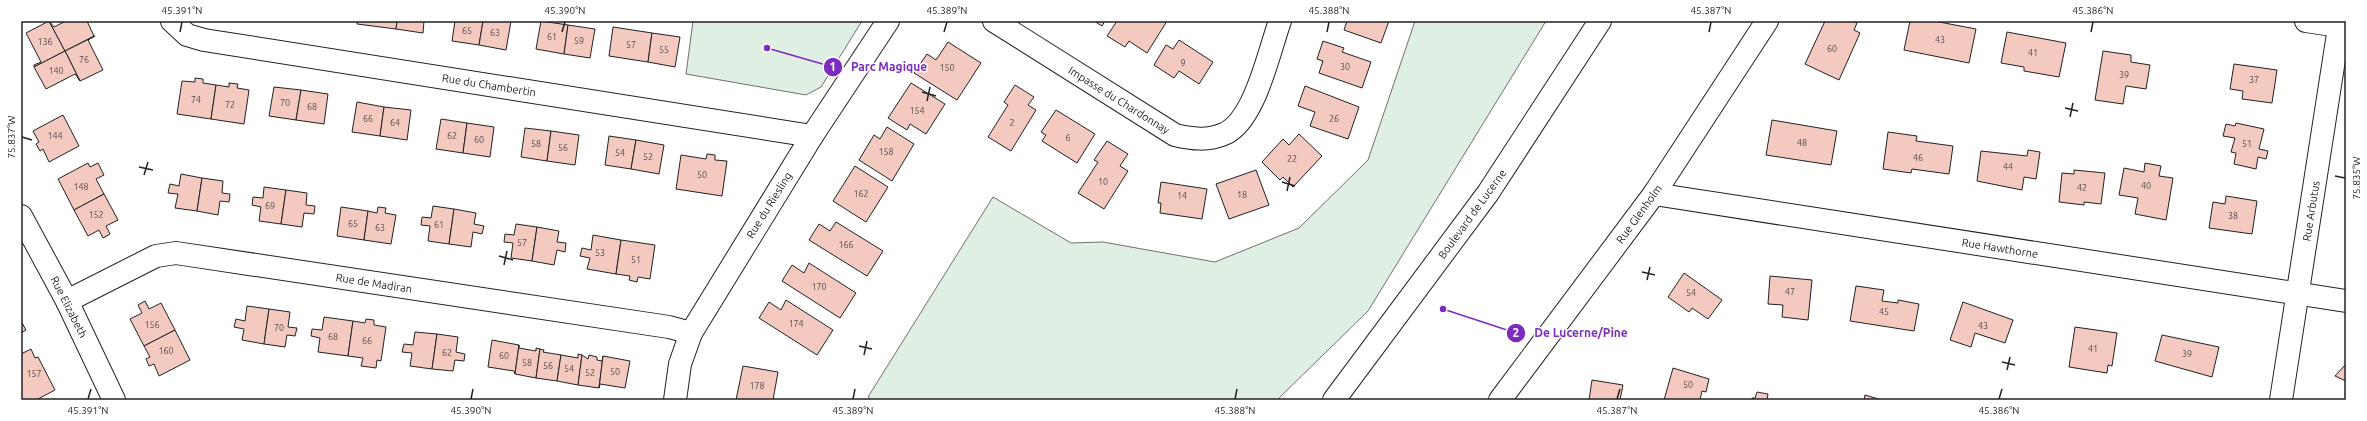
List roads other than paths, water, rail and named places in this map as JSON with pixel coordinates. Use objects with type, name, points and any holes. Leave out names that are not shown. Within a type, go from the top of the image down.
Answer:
[{"type":"street","name":"Rue du Chambertin","points":[[172,21],[187,34],[204,40],[812,136]]},
{"type":"street","name":"Rue du Riesling","points":[[675,400],[680,364],[691,334],[812,136],[888,21]]},
{"type":"street","name":"Impasse du Chardonnay","points":[[994,21],[1176,135],[1194,139],[1211,138],[1225,134],[1237,124],[1247,111],[1280,21]]},
{"type":"street","name":"Boulevard de Lucerne","points":[[1341,398],[1488,193],[1600,21]]},
{"type":"street","name":"Rue Glenholm","points":[[1500,400],[1654,194],[1767,21]]},
{"type":"street","points":[[2306,21],[2342,25]]},
{"type":"street","name":"Rue Arbutus","points":[[2281,400],[2342,25]]},
{"type":"street","name":"Rue Hawthorne","points":[[1654,194],[2346,301]]},
{"type":"street","name":"Rue Elizabeth","points":[[21,216],[67,301],[114,400]]},
{"type":"street","name":"Rue de Madiran","points":[[67,301],[156,256],[176,253],[669,327],[691,334]]},
{"type":"place","name":"Parc Magique","points":[[767,48]]},
{"type":"place","name":"De Lucerne/Pine","points":[[1443,309]]}]
